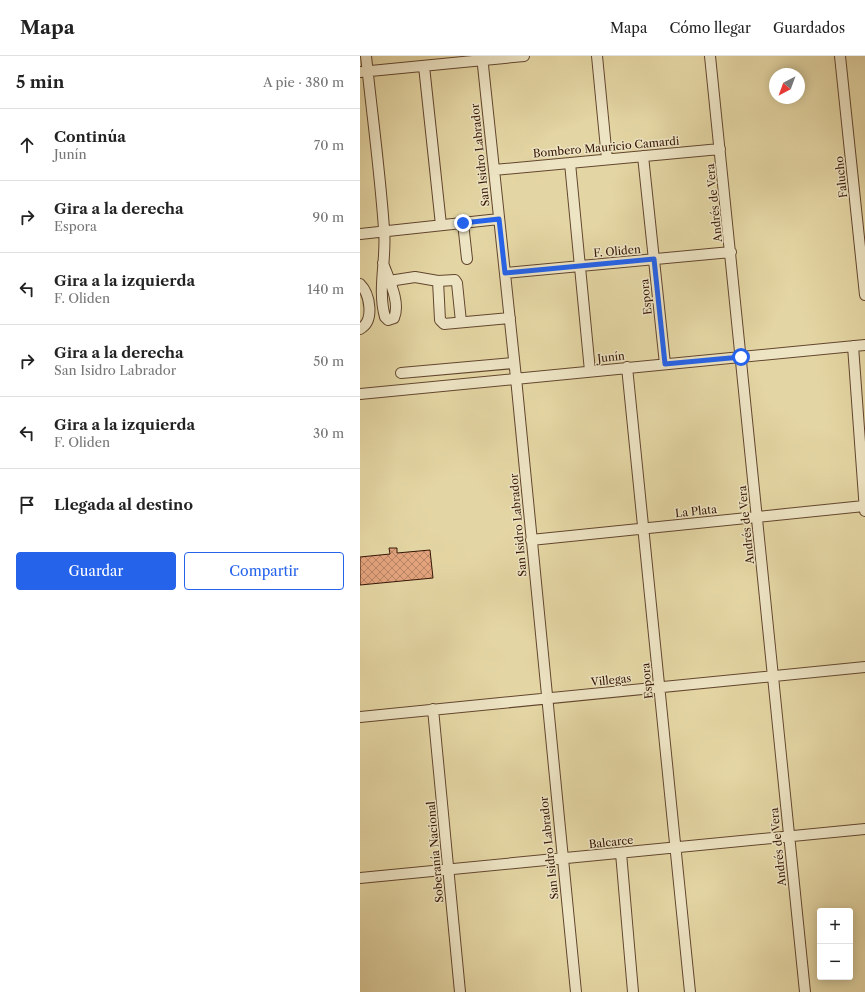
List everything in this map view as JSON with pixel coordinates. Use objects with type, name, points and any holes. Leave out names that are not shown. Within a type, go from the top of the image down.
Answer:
[{"type":"street","points":[[366,56],[364,72],[385,231],[383,262],[382,310],[388,320],[394,318],[396,312],[383,262]]},
{"type":"street","points":[[364,72],[482,58],[524,56]]},
{"type":"street","points":[[597,56],[607,159]]},
{"type":"street","name":"Andrés de Vera","points":[[710,56],[731,252],[804,992]]},
{"type":"street","name":"Falucho","points":[[840,56],[865,295]]},
{"type":"street","name":"San Isidro Labrador","points":[[482,58],[510,318],[576,992]]},
{"type":"street","points":[[424,66],[441,225]]},
{"type":"street","name":"Bombero Mauricio Camardi","points":[[494,170],[720,149]]},
{"type":"street","name":"Espora","points":[[643,156],[665,364]]},
{"type":"street","points":[[570,163],[590,371]]},
{"type":"street","points":[[360,234],[499,219]]},
{"type":"street","points":[[463,223],[467,259]]},
{"type":"street","name":"F. Oliden","points":[[505,273],[731,252]]},
{"type":"street","points":[[389,281],[415,277],[438,282],[451,279],[457,283],[462,322]]},
{"type":"street","points":[[438,282],[440,320],[444,324],[510,318]]},
{"type":"street","points":[[360,284],[368,296],[369,317],[367,323],[360,329]]},
{"type":"street","name":"Junín","points":[[360,394],[865,345]]},
{"type":"street","points":[[853,346],[865,509]]},
{"type":"street","points":[[401,373],[514,363]]},
{"type":"street","name":"Espora","points":[[627,367],[690,992]]},
{"type":"street","name":"La Plata","points":[[531,540],[757,517],[865,509]]},
{"type":"street","name":"Villegas","points":[[360,717],[865,667]]},
{"type":"street","name":"Soberanía Nacional","points":[[433,709],[460,992]]},
{"type":"street","name":"Balcarce","points":[[360,878],[865,828]]},
{"type":"street","points":[[621,853],[634,992]]},
{"type":"building","points":[[389,548],[397,548],[397,553],[430,550],[433,578],[360,585],[360,557],[390,554]]},
{"type":"route","points":[[463,223],[499,219],[505,273],[654,259],[665,364],[741,357]]}]
